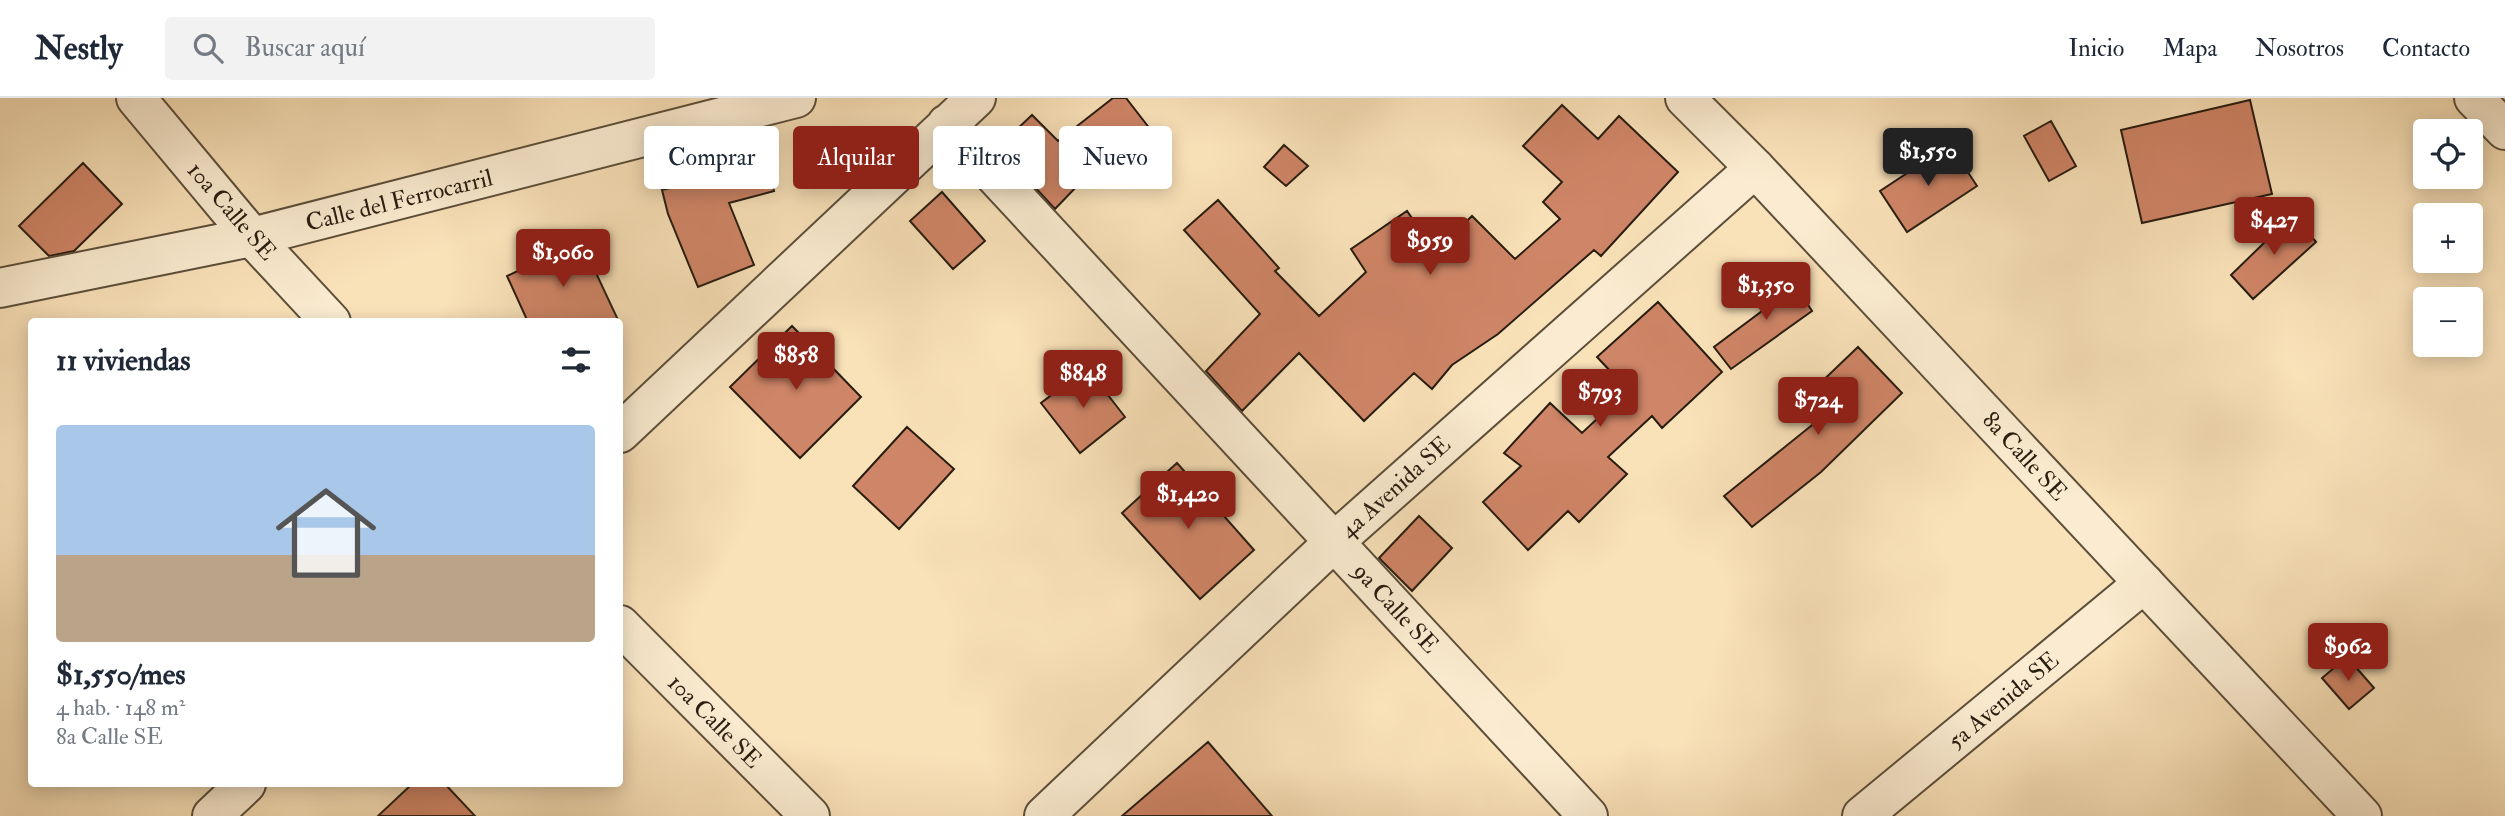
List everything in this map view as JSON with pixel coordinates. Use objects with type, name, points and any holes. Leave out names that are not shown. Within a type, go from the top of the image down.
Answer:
[{"type":"street","name":"10a Calle SE","points":[[136,98],[252,237],[327,318]]},
{"type":"street","name":"Calle del Ferrocarril","points":[[0,288],[252,237],[796,98]]},
{"type":"street","points":[[623,430],[976,98]]},
{"type":"street","name":"8a Calle SE","points":[[1685,98],[1755,168],[2362,816]]},
{"type":"street","points":[[2474,98],[2505,130]]},
{"type":"street","name":"9a Calle SE","points":[[947,124],[1588,816]]},
{"type":"street","name":"4a Avenida SE","points":[[1044,816],[1334,542],[1755,168]]},
{"type":"street","name":"5a Avenida SE","points":[[1862,816],[2144,583]]},
{"type":"street","name":"10a Calle SE","points":[[623,628],[810,816]]},
{"type":"street","points":[[212,816],[243,787]]},
{"type":"building","points":[[1113,98],[1126,98],[1148,126],[1077,126]]},
{"type":"building","points":[[2250,100],[2272,194],[2142,223],[2121,130]]},
{"type":"building","points":[[1562,105],[1598,139],[1619,116],[1678,172],[1601,256],[1594,250],[1498,334],[1452,365],[1432,389],[1414,373],[1364,421],[1299,353],[1242,411],[1206,371],[1260,314],[1184,230],[1218,200],[1279,268],[1275,271],[1319,316],[1366,272],[1351,249],[1407,211],[1435,252],[1472,216],[1515,259],[1560,219],[1543,202],[1562,182],[1523,146]]},
{"type":"building","points":[[1032,115],[1043,126],[1020,126]]},
{"type":"building","points":[[2051,121],[2076,166],[2049,181],[2024,136]]},
{"type":"building","points":[[1045,128],[1058,141],[1059,189],[1074,189],[1055,209],[1037,189],[1045,189]]},
{"type":"building","points":[[1284,145],[1308,166],[1286,186],[1264,167]]},
{"type":"building","points":[[1950,145],[1977,186],[1907,232],[1880,191]]},
{"type":"building","points":[[83,163],[122,204],[74,251],[49,256],[19,226]]},
{"type":"building","points":[[774,189],[729,203],[754,265],[698,287],[668,214],[662,190]]},
{"type":"building","points":[[942,192],[985,241],[953,269],[910,221]]},
{"type":"building","points":[[2293,214],[2316,242],[2253,299],[2231,275],[2266,241],[2264,239]]},
{"type":"building","points":[[581,241],[617,318],[526,318],[507,276]]},
{"type":"building","points":[[1789,275],[1812,311],[1731,369],[1714,347],[1766,308],[1757,296]]},
{"type":"building","points":[[1658,302],[1722,372],[1662,428],[1652,416],[1608,457],[1627,474],[1579,522],[1568,511],[1528,550],[1483,502],[1521,466],[1504,453],[1550,403],[1582,433],[1628,390],[1597,357]]},
{"type":"building","points":[[792,326],[861,397],[800,458],[730,387]]},
{"type":"building","points":[[1858,347],[1902,393],[1821,472],[1752,527],[1724,496],[1832,409],[1813,390]]},
{"type":"building","points":[[1087,368],[1125,417],[1080,453],[1041,403]]},
{"type":"building","points":[[907,427],[954,469],[899,529],[853,486]]},
{"type":"building","points":[[1177,463],[1254,550],[1200,599],[1122,513]]},
{"type":"building","points":[[1419,516],[1452,548],[1412,591],[1379,558]]},
{"type":"building","points":[[2347,657],[2374,688],[2349,709],[2322,678]]},
{"type":"building","points":[[1208,742],[1272,816],[1122,816]]},
{"type":"building","points":[[409,787],[448,787],[475,816],[378,816]]}]
